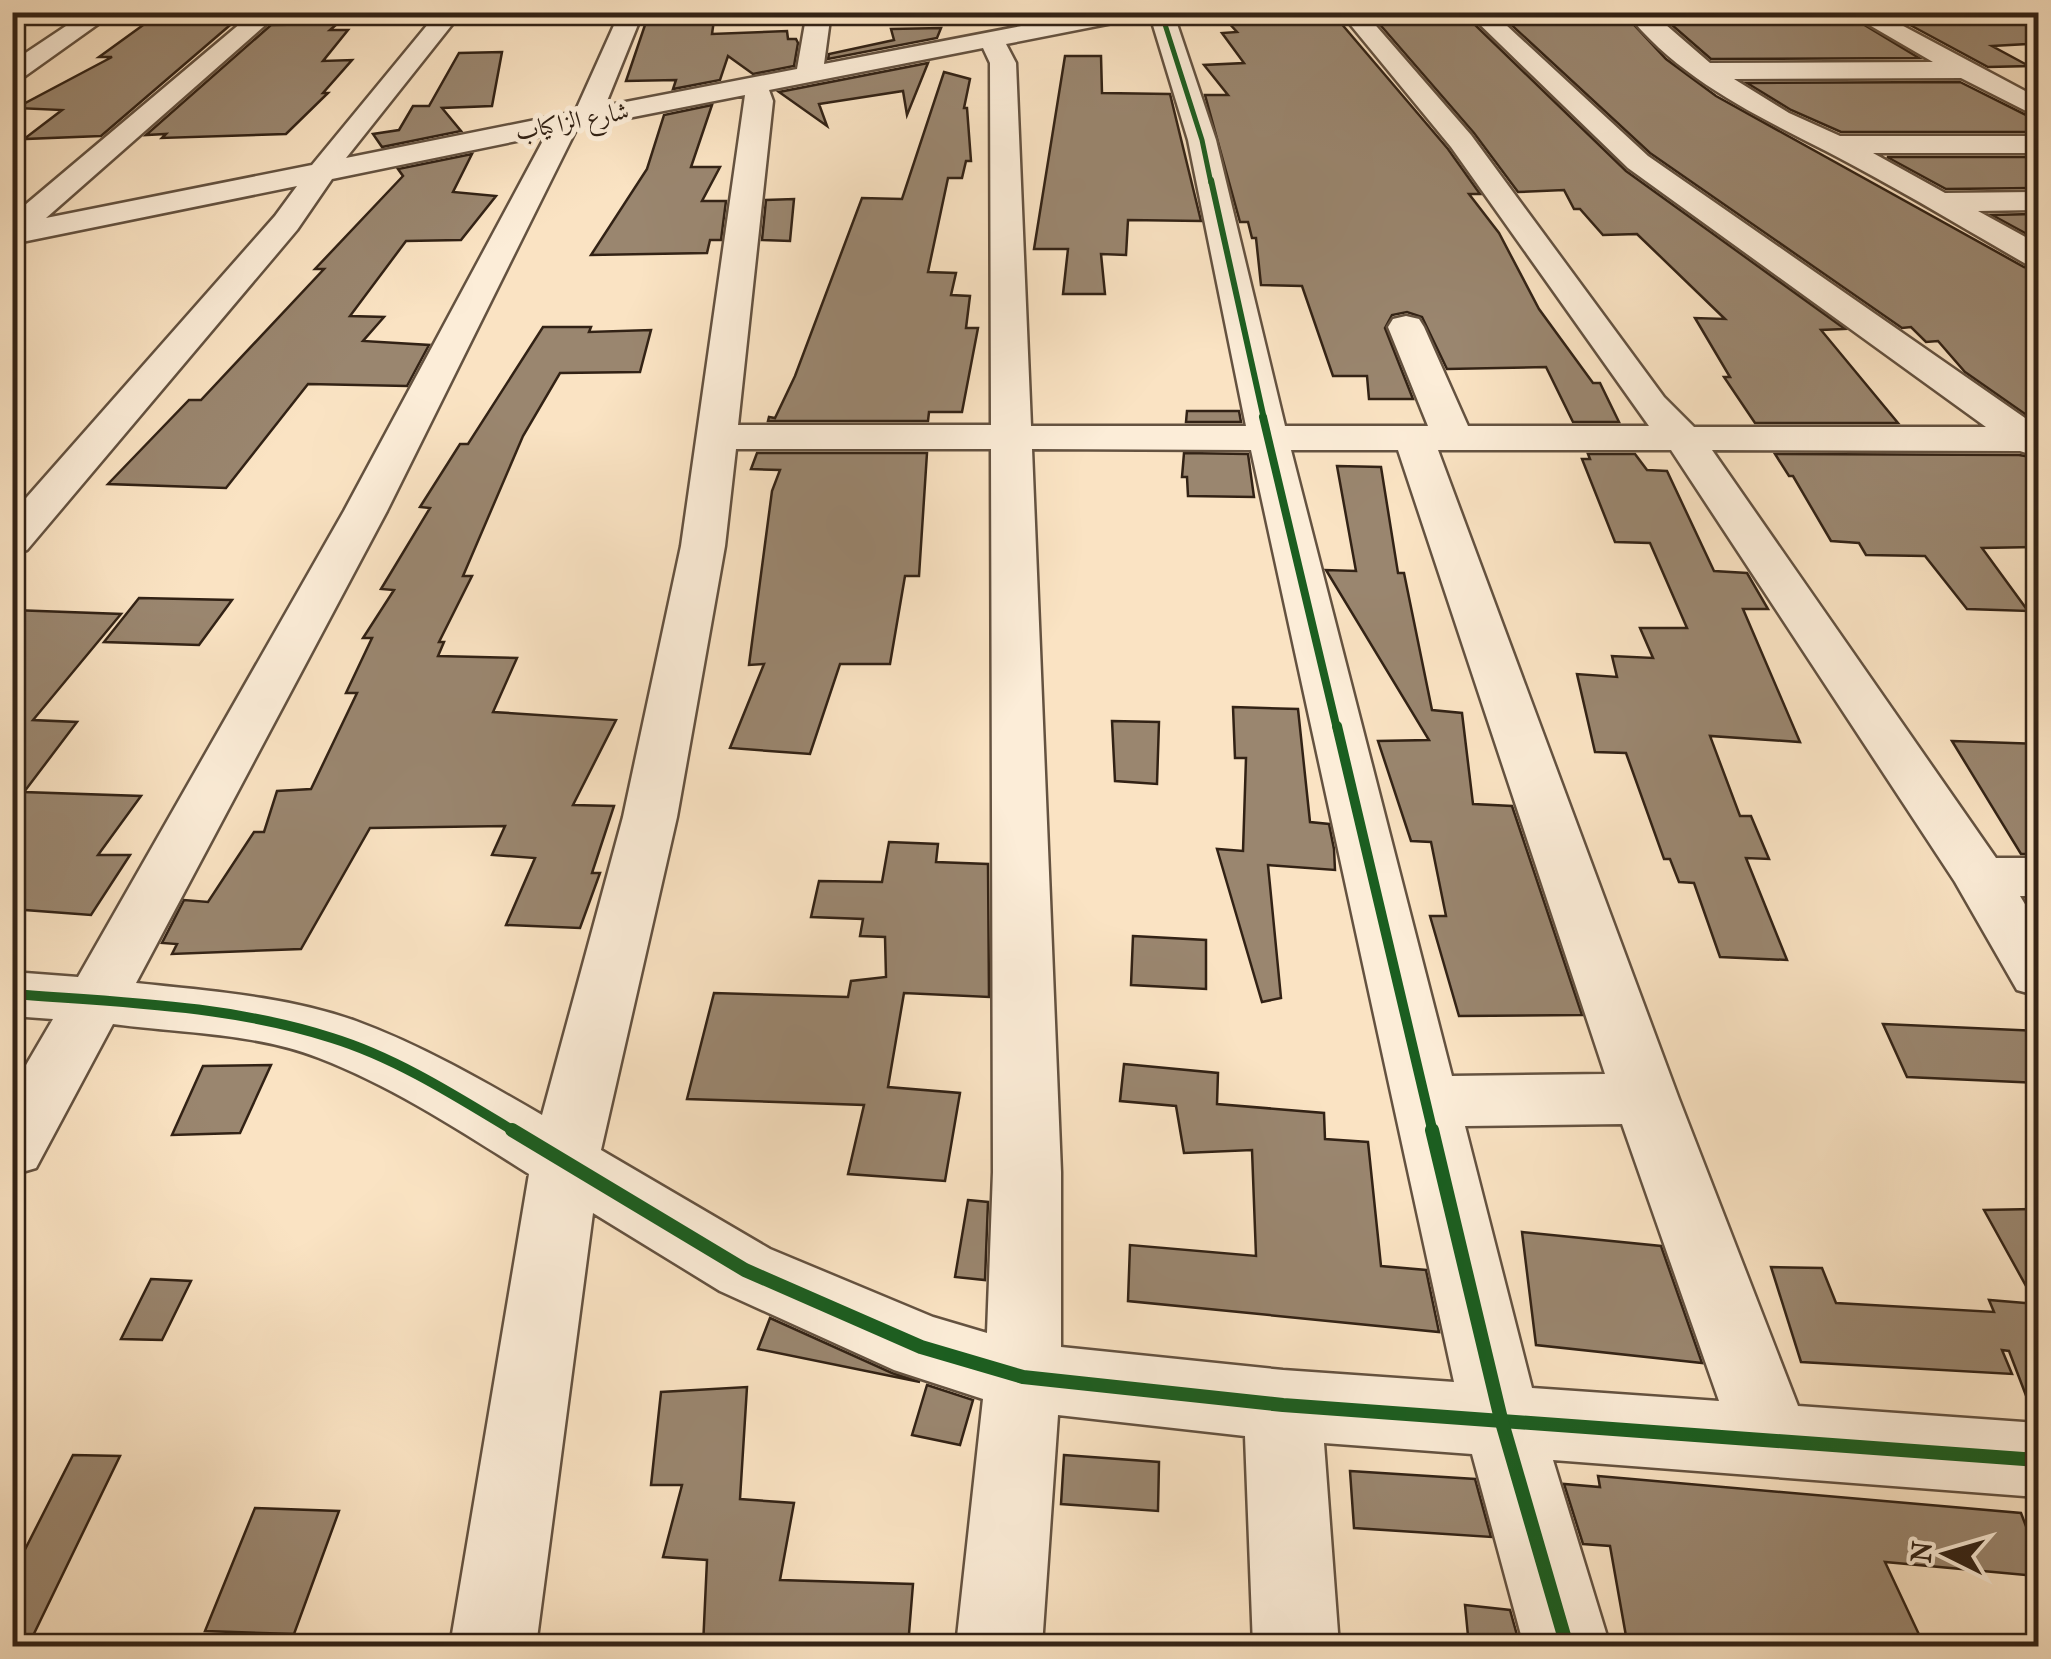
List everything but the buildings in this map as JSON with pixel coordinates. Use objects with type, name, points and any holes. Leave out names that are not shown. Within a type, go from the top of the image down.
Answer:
[{"type":"street","points":[[12,74],[104,12]]},
{"type":"street","points":[[12,234],[270,12]]},
{"type":"street","points":[[12,541],[286,223],[322,172],[451,12]]},
{"type":"street","points":[[12,1149],[302,634],[632,12]]},
{"type":"street","points":[[809,77],[819,12]]},
{"type":"street","name":"شارع الزاكياب","points":[[12,234],[809,77],[999,31],[1133,12]]},
{"type":"street","points":[[1160,12],[1202,140],[1268,438],[1501,1419],[1567,1646]]},
{"type":"street","points":[[1351,12],[1461,141],[1650,405],[1683,438],[1980,877],[2038,975]]},
{"type":"street","points":[[1478,12],[1638,162],[2036,441]]},
{"type":"street","points":[[1638,12],[1673,49],[1778,119],[1836,145],[2038,258]]},
{"type":"street","points":[[1858,12],[2038,109]]},
{"type":"street","points":[[999,31],[1003,62],[1024,972],[1023,1377],[999,1646]]},
{"type":"street","points":[[1706,71],[1966,70]]},
{"type":"street","points":[[493,1646],[565,1163],[662,759],[702,546],[760,101],[755,87]]},
{"type":"street","points":[[1836,145],[2038,144]]},
{"type":"street","points":[[1939,202],[2038,201]]},
{"type":"street","points":[[1406,327],[1433,438],[1646,1099],[1772,1441]]},
{"type":"street","points":[[715,438],[2036,441]]},
{"type":"street","points":[[1980,877],[2038,877]]},
{"type":"street","points":[[12,994],[261,1020],[334,1038],[416,1075],[745,1270],[841,1316],[921,1347],[1023,1377],[1283,1405],[1772,1441],[2032,1470]]},
{"type":"street","points":[[1425,1101],[1646,1099]]},
{"type":"street","points":[[1283,1405],[1296,1646]]},
{"type":"cycle path","points":[[1161,12],[1202,140],[1242,328],[1501,1419],[1567,1646]]},
{"type":"cycle path","points":[[12,994],[261,1020],[334,1038],[416,1075],[489,1116],[745,1270],[921,1347],[1023,1377],[1283,1405],[2038,1460]]}]
